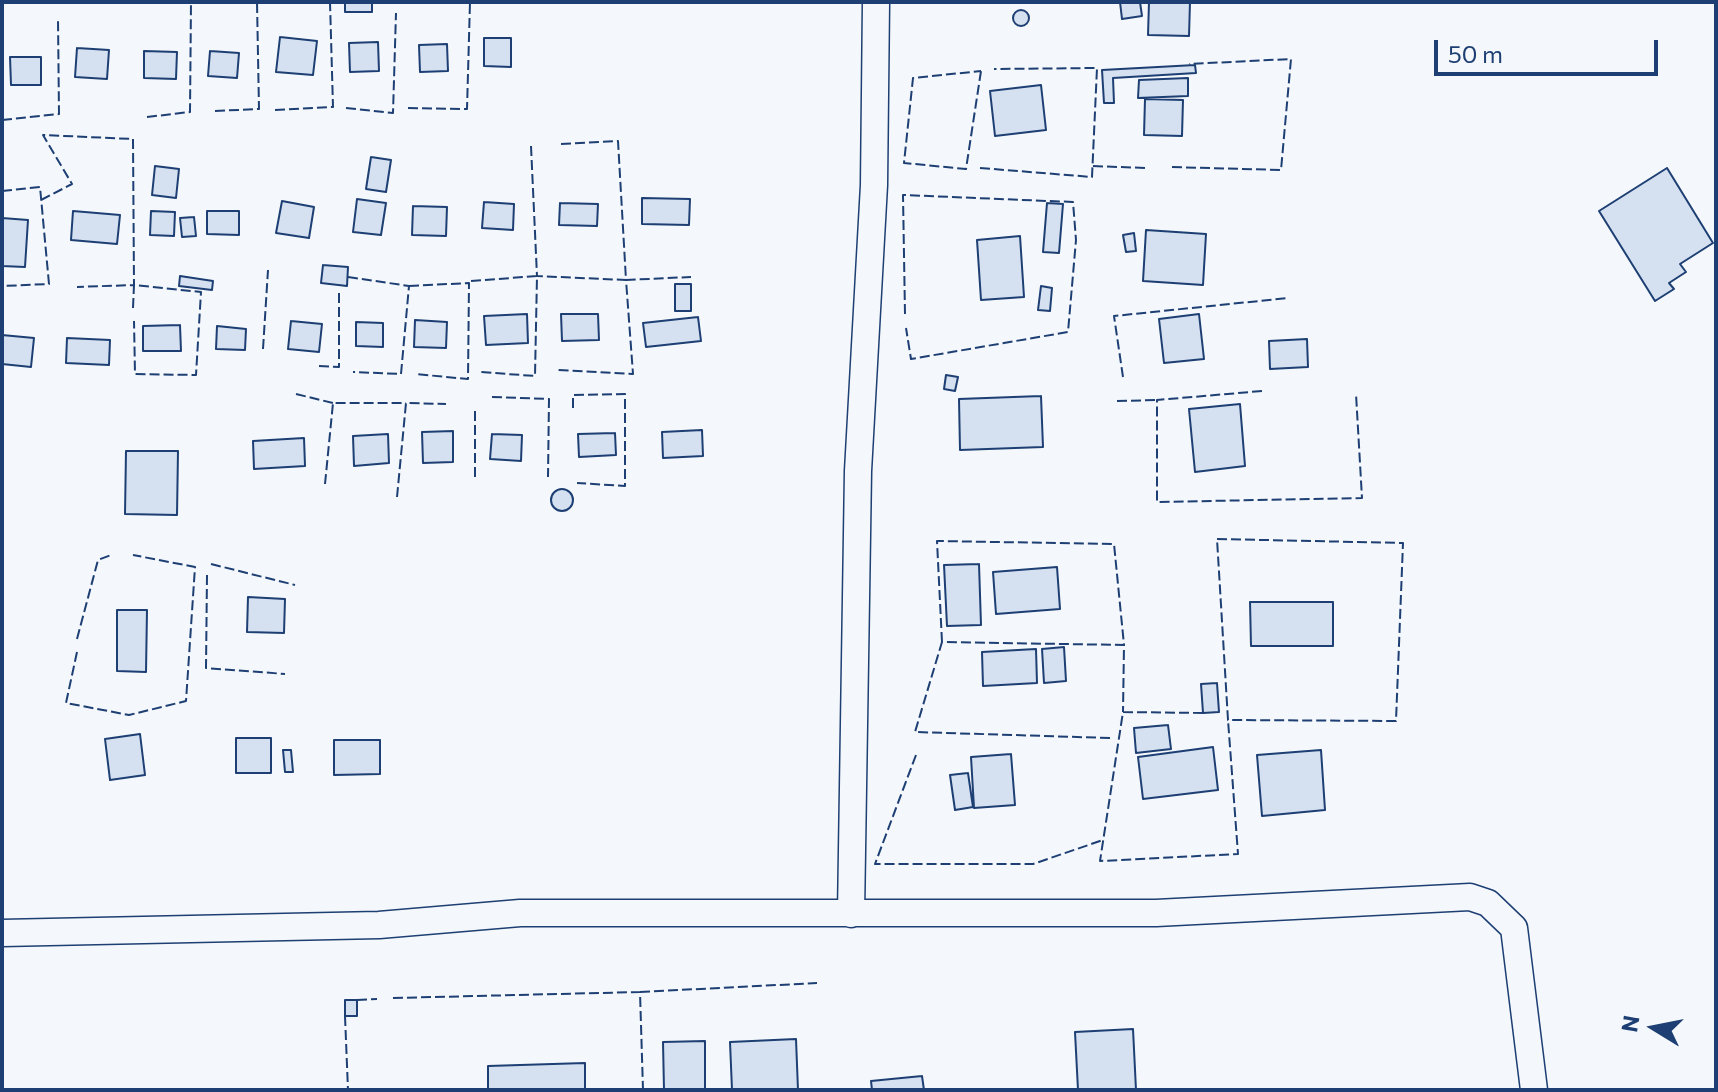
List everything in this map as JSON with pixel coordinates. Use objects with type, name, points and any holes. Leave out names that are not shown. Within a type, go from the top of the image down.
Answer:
[{"type":"street","points":[[851,914],[858,471],[874,185],[876,2]]},
{"type":"street","points":[[2,933],[379,925],[520,913],[1156,913],[1470,897],[1488,903],[1514,928],[1534,1090]]},
{"type":"building","points":[[345,2],[372,2],[372,12],[345,12]]},
{"type":"building","points":[[1120,2],[1140,2],[1142,16],[1122,19]]},
{"type":"building","points":[[1149,2],[1190,2],[1189,36],[1148,35]]},
{"type":"building","points":[[1021,10],[1027,12],[1027,24],[1021,26],[1015,24],[1013,18],[1015,12]]},
{"type":"building","points":[[280,37],[317,41],[313,75],[276,72]]},
{"type":"building","points":[[484,38],[511,38],[511,67],[484,66]]},
{"type":"building","points":[[378,42],[379,71],[350,72],[349,43]]},
{"type":"building","points":[[447,44],[448,71],[420,72],[419,45]]},
{"type":"building","points":[[77,48],[109,50],[107,79],[75,77]]},
{"type":"building","points":[[144,51],[177,52],[176,79],[144,78]]},
{"type":"building","points":[[210,51],[239,53],[237,78],[208,76]]},
{"type":"building","points":[[10,57],[41,57],[41,85],[11,85]]},
{"type":"building","points":[[1195,65],[1196,73],[1113,78],[1114,103],[1104,103],[1102,70]]},
{"type":"building","points":[[1188,78],[1188,96],[1138,98],[1139,80]]},
{"type":"building","points":[[1041,85],[1046,130],[995,136],[990,91]]},
{"type":"building","points":[[1145,99],[1183,100],[1182,136],[1144,135]]},
{"type":"building","points":[[371,157],[391,160],[386,192],[366,189]]},
{"type":"building","points":[[155,166],[179,169],[176,198],[152,195]]},
{"type":"building","points":[[1667,168],[1713,243],[1680,264],[1686,272],[1669,283],[1674,289],[1655,301],[1599,211]]},
{"type":"building","points":[[642,198],[690,199],[689,225],[642,224]]},
{"type":"building","points":[[357,199],[386,203],[381,235],[353,232]]},
{"type":"building","points":[[282,201],[314,207],[309,238],[276,233]]},
{"type":"building","points":[[484,202],[514,204],[513,230],[482,228]]},
{"type":"building","points":[[560,203],[598,204],[597,226],[559,225]]},
{"type":"building","points":[[1047,203],[1063,204],[1059,253],[1043,252]]},
{"type":"building","points":[[413,206],[447,207],[446,236],[412,235]]},
{"type":"building","points":[[73,211],[120,215],[117,244],[71,240]]},
{"type":"building","points":[[151,211],[175,212],[174,236],[150,235]]},
{"type":"building","points":[[207,211],[239,211],[239,235],[207,234]]},
{"type":"building","points":[[194,217],[196,236],[182,237],[180,218]]},
{"type":"building","points":[[2,218],[28,220],[25,267],[2,266]]},
{"type":"building","points":[[1146,230],[1206,234],[1203,285],[1143,281]]},
{"type":"building","points":[[1134,233],[1136,251],[1126,252],[1123,235]]},
{"type":"building","points":[[1020,236],[1024,297],[981,300],[977,240]]},
{"type":"building","points":[[323,265],[348,267],[347,286],[321,283]]},
{"type":"building","points":[[180,276],[213,281],[212,290],[179,286]]},
{"type":"building","points":[[675,284],[691,284],[691,311],[675,311]]},
{"type":"building","points":[[1041,286],[1052,288],[1050,311],[1038,310]]},
{"type":"building","points":[[527,314],[528,343],[486,345],[484,316]]},
{"type":"building","points":[[561,314],[598,314],[599,340],[562,341]]},
{"type":"building","points":[[1199,314],[1204,359],[1164,363],[1159,319]]},
{"type":"building","points":[[698,317],[701,341],[646,347],[643,323]]},
{"type":"building","points":[[415,320],[447,322],[446,348],[414,347]]},
{"type":"building","points":[[291,321],[322,324],[319,352],[288,349]]},
{"type":"building","points":[[356,322],[383,323],[383,347],[356,346]]},
{"type":"building","points":[[180,325],[181,351],[143,351],[143,326]]},
{"type":"building","points":[[217,326],[246,329],[245,350],[216,349]]},
{"type":"building","points":[[2,335],[34,338],[31,367],[2,364]]},
{"type":"building","points":[[67,338],[110,340],[109,365],[66,363]]},
{"type":"building","points":[[1307,339],[1308,367],[1270,369],[1269,341]]},
{"type":"building","points":[[946,375],[958,377],[955,391],[944,389]]},
{"type":"building","points":[[1041,396],[1043,447],[960,450],[959,399]]},
{"type":"building","points":[[1240,404],[1245,466],[1195,472],[1189,409]]},
{"type":"building","points":[[702,430],[703,456],[663,458],[662,432]]},
{"type":"building","points":[[453,431],[453,462],[423,463],[422,432]]},
{"type":"building","points":[[615,433],[616,455],[579,457],[578,434]]},
{"type":"building","points":[[388,434],[389,463],[354,466],[353,436]]},
{"type":"building","points":[[492,434],[522,435],[521,461],[490,459]]},
{"type":"building","points":[[304,438],[305,466],[254,469],[253,441]]},
{"type":"building","points":[[126,451],[178,451],[177,515],[125,514]]},
{"type":"building","points":[[562,489],[570,492],[573,500],[570,508],[562,511],[554,508],[551,500],[554,492]]},
{"type":"building","points":[[979,564],[981,625],[947,626],[944,565]]},
{"type":"building","points":[[1057,567],[1060,609],[996,614],[993,572]]},
{"type":"building","points":[[248,597],[285,599],[284,633],[247,632]]},
{"type":"building","points":[[1250,602],[1333,602],[1333,646],[1251,646]]},
{"type":"building","points":[[117,610],[147,610],[146,672],[117,671]]},
{"type":"building","points":[[1064,647],[1066,681],[1044,683],[1042,649]]},
{"type":"building","points":[[1036,649],[1037,683],[983,686],[982,652]]},
{"type":"building","points":[[1217,683],[1219,712],[1203,713],[1201,684]]},
{"type":"building","points":[[1168,725],[1171,749],[1136,753],[1134,728]]},
{"type":"building","points":[[140,734],[145,775],[110,780],[105,739]]},
{"type":"building","points":[[236,738],[271,738],[271,773],[236,773]]},
{"type":"building","points":[[334,740],[380,740],[380,774],[334,775]]},
{"type":"building","points":[[1213,747],[1218,790],[1143,799],[1138,757]]},
{"type":"building","points":[[283,750],[291,750],[293,772],[285,772]]},
{"type":"building","points":[[1321,750],[1325,810],[1262,816],[1257,755]]},
{"type":"building","points":[[1011,754],[1015,805],[974,808],[971,757]]},
{"type":"building","points":[[968,773],[973,807],[955,810],[950,775]]},
{"type":"building","points":[[345,1000],[357,1000],[357,1016],[345,1016]]},
{"type":"building","points":[[1133,1029],[1136,1090],[1078,1090],[1075,1032]]},
{"type":"building","points":[[796,1039],[798,1090],[732,1090],[730,1042]]},
{"type":"building","points":[[705,1041],[705,1090],[664,1090],[663,1042]]},
{"type":"building","points":[[585,1063],[585,1090],[488,1090],[488,1066]]},
{"type":"building","points":[[922,1076],[924,1090],[872,1090],[871,1081]]},
{"type":"fence","points":[[147,117],[190,112],[191,2]]},
{"type":"fence","points":[[215,111],[259,109],[257,2]]},
{"type":"fence","points":[[275,110],[333,107],[330,2]]},
{"type":"fence","points":[[408,108],[467,109],[470,2]]},
{"type":"fence","points":[[346,108],[393,113],[396,13]]},
{"type":"fence","points":[[2,120],[59,114],[58,20]]},
{"type":"fence","points":[[1172,167],[1281,170],[1291,59],[1189,64]]},
{"type":"fence","points":[[980,168],[1092,177],[1097,68],[994,69]]},
{"type":"fence","points":[[981,71],[966,169],[904,163],[913,78],[981,71]]},
{"type":"fence","points":[[41,200],[72,184],[43,135],[133,139],[134,285],[77,287]]},
{"type":"fence","points":[[561,144],[618,141],[626,280],[691,277]]},
{"type":"fence","points":[[531,146],[537,276],[626,280],[633,374],[557,370]]},
{"type":"fence","points":[[1093,166],[1145,168]]},
{"type":"fence","points":[[2,191],[40,187],[49,284],[2,286]]},
{"type":"fence","points":[[905,314],[903,195],[1073,202],[1076,240],[1068,332],[911,359],[906,328]]},
{"type":"fence","points":[[263,349],[268,270]]},
{"type":"fence","points":[[471,281],[537,276],[535,376],[480,372]]},
{"type":"fence","points":[[348,277],[409,286],[401,374],[353,372]]},
{"type":"fence","points":[[409,286],[469,283],[468,379],[415,374]]},
{"type":"fence","points":[[133,308],[134,285],[201,292],[196,375],[135,374],[134,321]]},
{"type":"fence","points":[[319,366],[339,367],[339,290]]},
{"type":"fence","points":[[1123,377],[1114,316],[1288,298]]},
{"type":"fence","points":[[1262,391],[1157,400],[1157,502],[1362,498],[1356,394]]},
{"type":"fence","points":[[296,394],[333,403]]},
{"type":"fence","points":[[573,408],[573,395],[625,394],[625,486],[577,483]]},
{"type":"fence","points":[[492,397],[549,399],[548,477]]},
{"type":"fence","points":[[1117,401],[1157,400]]},
{"type":"fence","points":[[325,484],[333,403],[406,403]]},
{"type":"fence","points":[[397,497],[406,403],[446,404]]},
{"type":"fence","points":[[475,407],[475,477]]},
{"type":"fence","points":[[1217,539],[1403,543],[1396,721],[1228,720],[1217,539]]},
{"type":"fence","points":[[942,642],[937,541],[1114,544],[1124,645]]},
{"type":"fence","points":[[77,639],[98,560],[111,555]]},
{"type":"fence","points":[[77,652],[66,703],[129,715],[186,701],[195,567],[133,555]]},
{"type":"fence","points":[[211,564],[295,585]]},
{"type":"fence","points":[[207,575],[206,668],[285,674]]},
{"type":"fence","points":[[1110,738],[915,732],[942,642],[1124,645],[1123,712]]},
{"type":"fence","points":[[1203,713],[1123,712],[1100,861],[1238,854],[1228,720]]},
{"type":"fence","points":[[916,755],[875,864],[1033,864],[1103,840]]},
{"type":"fence","points":[[640,992],[817,983]]},
{"type":"fence","points":[[393,998],[640,992],[643,1090]]},
{"type":"fence","points":[[357,1000],[377,999]]},
{"type":"fence","points":[[345,1016],[348,1090]]}]
